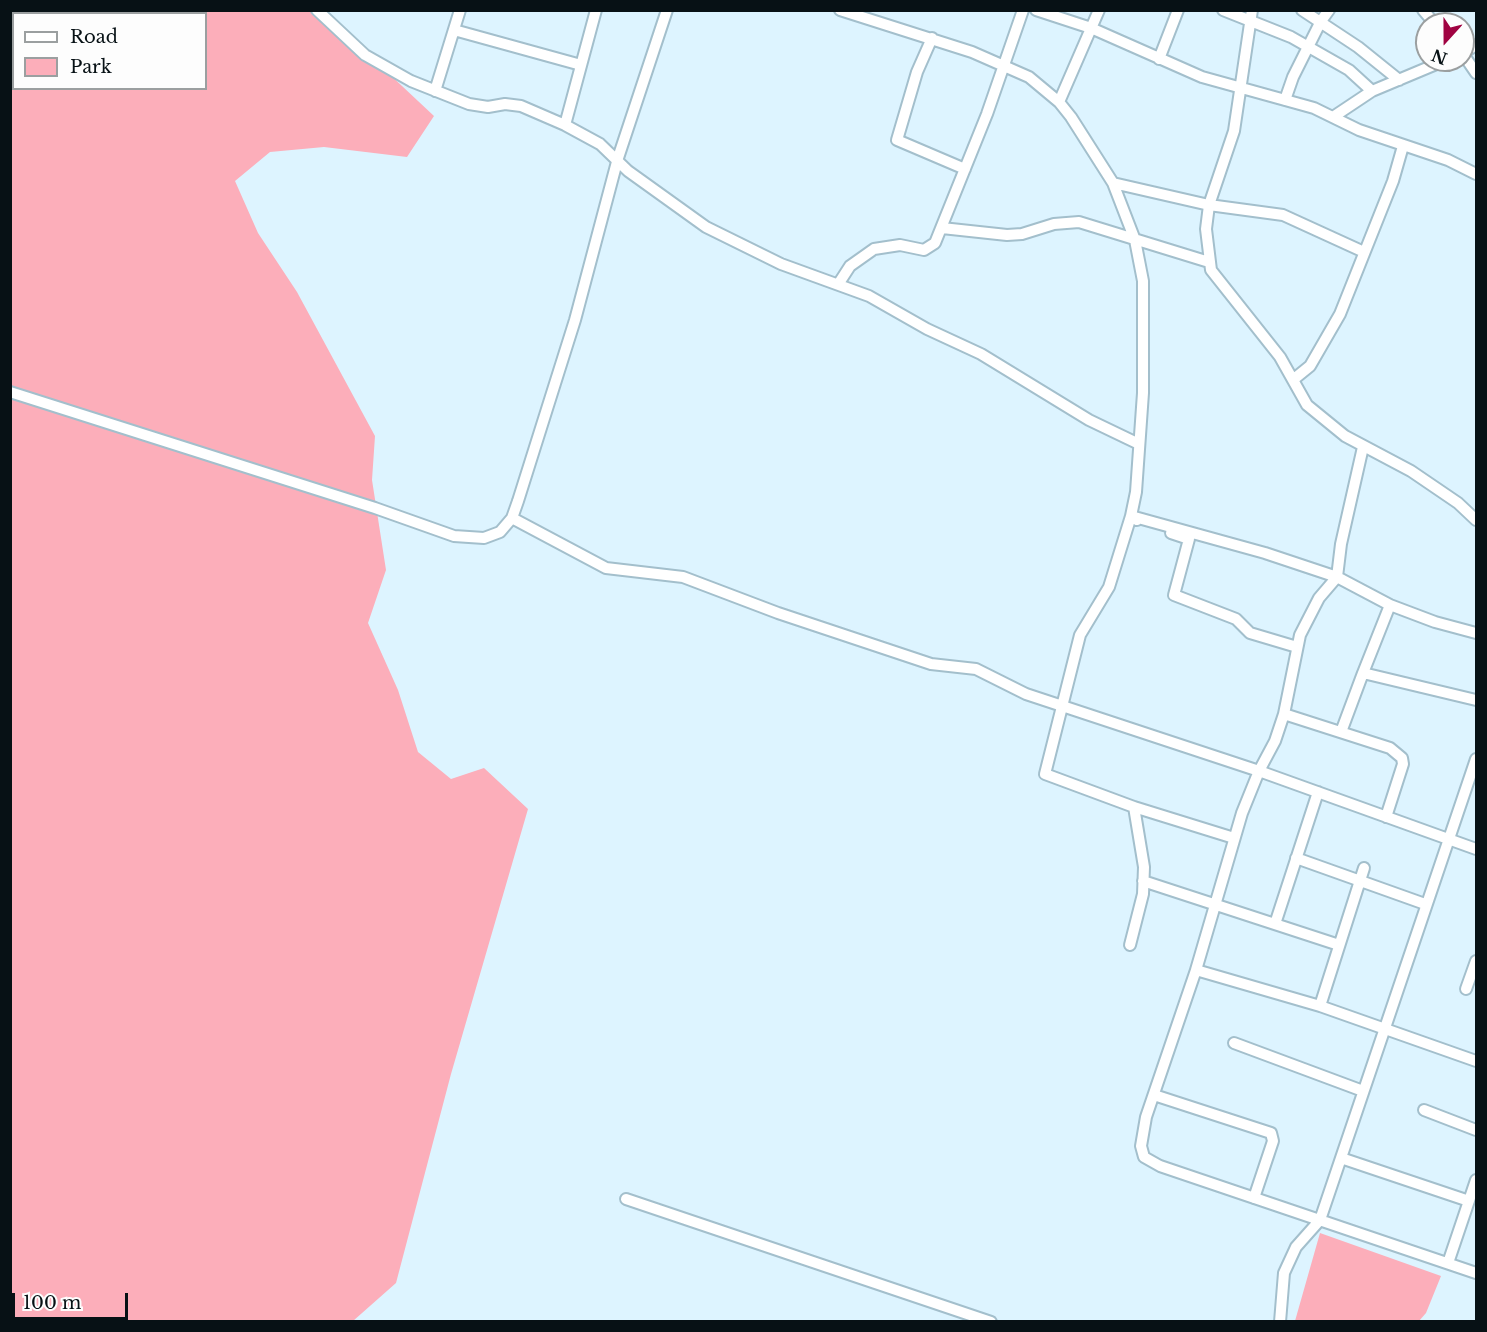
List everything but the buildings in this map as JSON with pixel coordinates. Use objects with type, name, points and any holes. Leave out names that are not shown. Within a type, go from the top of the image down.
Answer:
[{"type":"street","points":[[317,10],[365,55],[411,81],[479,105],[521,106],[565,124],[600,144],[618,158],[628,171],[706,227],[781,264],[839,283],[981,354],[1089,420],[1139,444]]},
{"type":"street","points":[[435,91],[460,10]]},
{"type":"street","points":[[565,124],[596,10]]},
{"type":"street","points":[[840,10],[932,38],[1004,64],[1029,77],[1059,102],[1113,183],[1135,240],[1143,281],[1143,393],[1131,516],[1109,587],[1080,635],[1045,774],[1134,807],[1234,838]]},
{"type":"street","points":[[839,283],[850,266],[873,249],[886,245],[930,249],[942,228],[965,169],[1023,10]]},
{"type":"street","points":[[1036,10],[1091,28],[1202,77],[1285,100],[1403,146],[1448,160],[1476,174]]},
{"type":"street","points":[[1059,102],[1099,10]]},
{"type":"street","points":[[1159,58],[1178,10]]},
{"type":"street","points":[[1223,10],[1251,15],[1349,70],[1372,91]]},
{"type":"street","points":[[1302,10],[1321,21],[1399,80]]},
{"type":"street","points":[[1285,100],[1293,77],[1321,21],[1329,10]]},
{"type":"street","points":[[10,392],[375,508],[454,536],[484,538],[500,532],[512,518],[575,320],[618,158],[663,11]]},
{"type":"street","points":[[1251,15],[1234,131],[1209,206],[1206,229],[1211,270],[1280,357],[1307,405],[1345,436],[1411,471],[1458,503],[1476,520]]},
{"type":"street","points":[[454,30],[581,65]]},
{"type":"street","points":[[932,38],[917,72],[897,140],[965,169]]},
{"type":"street","points":[[1333,117],[1372,91],[1418,72]]},
{"type":"street","points":[[1294,379],[1310,366],[1340,314],[1393,181],[1403,146]]},
{"type":"street","points":[[1113,183],[1209,206],[1283,215],[1364,252]]},
{"type":"street","points":[[942,228],[1007,235],[1022,234],[1054,224],[1079,222],[1209,262]]},
{"type":"street","points":[[1363,447],[1341,544],[1337,577],[1309,615],[1297,647],[1284,714],[1275,741],[1259,771],[1234,838],[1196,970],[1142,1134],[1144,1157],[1160,1166],[1476,1273]]},
{"type":"street","points":[[1131,516],[1265,553],[1337,577],[1390,605],[1435,622],[1476,633]]},
{"type":"street","points":[[1131,516],[1144,524],[1189,539],[1174,595],[1236,619],[1250,633],[1297,647]]},
{"type":"street","points":[[512,518],[606,568],[683,578],[778,613],[932,664],[976,669],[1026,694],[1259,771],[1476,849]]},
{"type":"street","points":[[1341,732],[1390,605]]},
{"type":"street","points":[[1363,673],[1476,700]]},
{"type":"street","points":[[1284,714],[1390,748],[1402,758],[1403,764],[1386,817]]},
{"type":"street","points":[[1280,1322],[1284,1273],[1296,1247],[1320,1220],[1425,904],[1473,783],[1476,759]]},
{"type":"street","points":[[1275,924],[1318,792]]},
{"type":"street","points":[[1130,945],[1143,881],[1143,857],[1134,807]]},
{"type":"street","points":[[1296,858],[1425,904]]},
{"type":"street","points":[[1320,1006],[1364,868]]},
{"type":"street","points":[[1143,881],[1339,945]]},
{"type":"street","points":[[1467,989],[1476,961]]},
{"type":"street","points":[[1196,970],[1320,1006],[1476,1061]]},
{"type":"street","points":[[1234,1043],[1363,1091]]},
{"type":"street","points":[[1154,1095],[1271,1133],[1273,1141],[1254,1198]]},
{"type":"street","points":[[1424,1110],[1476,1130]]},
{"type":"street","points":[[1341,1158],[1469,1201]]},
{"type":"street","points":[[1448,1263],[1476,1180]]},
{"type":"street","points":[[626,1198],[991,1322]]},
{"type":"green space","points":[[10,11],[322,11],[434,116],[407,157],[324,147],[270,152],[235,181],[258,233],[297,292],[375,436],[372,480],[386,570],[368,623],[398,690],[418,752],[451,779],[484,768],[528,809],[451,1074],[396,1283],[353,1321],[11,1321]]},
{"type":"green space","points":[[1320,1233],[1441,1276],[1426,1313],[1419,1321],[1295,1321]]}]
